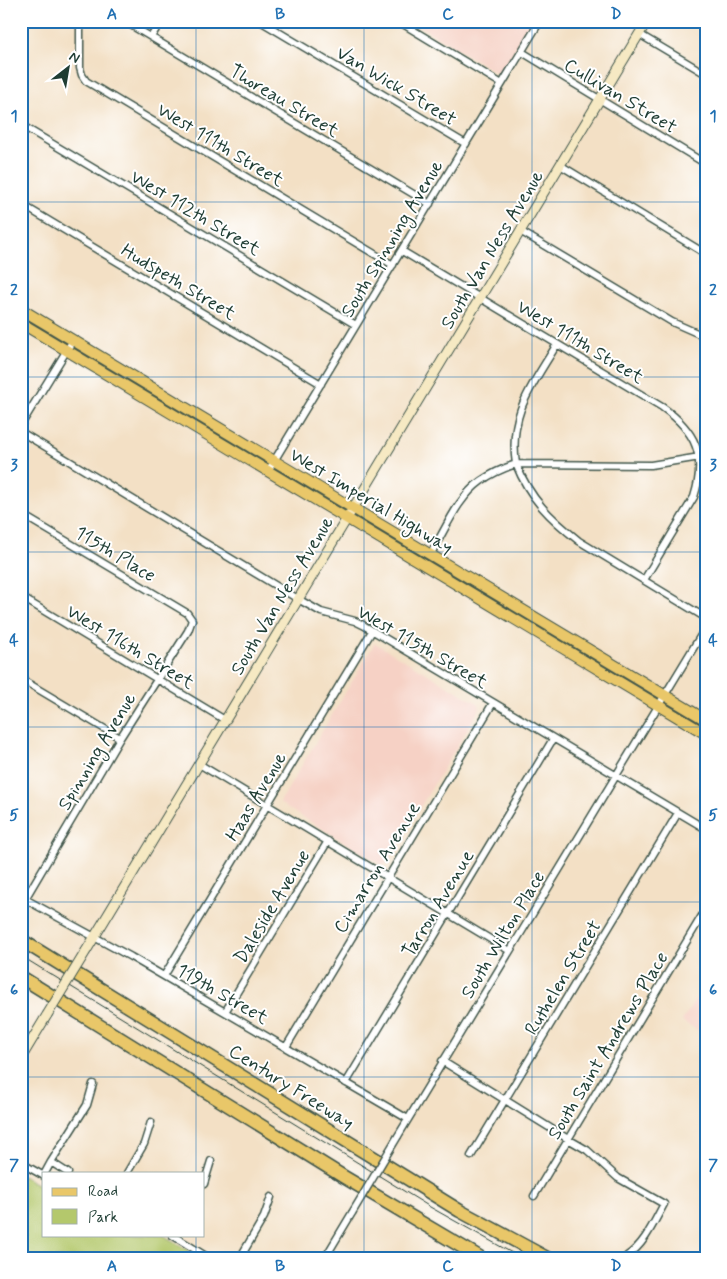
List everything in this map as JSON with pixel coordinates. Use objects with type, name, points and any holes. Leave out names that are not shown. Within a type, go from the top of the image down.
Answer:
[{"type":"highway","name":"Century Freeway","points":[[21,940],[460,1211],[547,1258]]},
{"type":"highway","points":[[21,977],[344,1177],[481,1258]]},
{"type":"main road","name":"South Van Ness Avenue","points":[[21,1058],[647,21]]},
{"type":"main road","name":"West Imperial Highway","points":[[21,310],[706,720]]},
{"type":"main road","name":"West Imperial Highway","points":[[21,323],[706,734]]},
{"type":"street","name":"West 111th Street","points":[[80,21],[80,68],[86,81],[393,264]]},
{"type":"street","name":"Thoreau Street","points":[[124,21],[430,204]]},
{"type":"street","points":[[151,37],[161,21]]},
{"type":"street","name":"Van Wick Street","points":[[260,21],[466,144]]},
{"type":"street","points":[[398,21],[502,84]]},
{"type":"street","name":"South Spinning Avenue","points":[[268,471],[540,21]]},
{"type":"street","points":[[639,34],[706,74]]},
{"type":"street","name":"Cullivan Street","points":[[522,52],[706,164]]},
{"type":"street","name":"West 112th Street","points":[[21,126],[356,325]]},
{"type":"street","points":[[560,165],[706,254]]},
{"type":"street","name":"Hudspeth Street","points":[[21,204],[321,384]]},
{"type":"street","points":[[520,231],[672,322],[706,337]]},
{"type":"street","name":"West 111th Street","points":[[402,250],[662,407],[678,418],[688,429],[695,443],[698,458],[699,472],[694,497],[644,580]]},
{"type":"street","points":[[21,424],[72,340]]},
{"type":"street","points":[[557,344],[520,407],[515,433],[516,464],[523,482],[533,498],[562,528],[579,541],[706,618]]},
{"type":"street","name":"West 115th Street","points":[[21,432],[298,599],[321,612],[355,621],[706,829]]},
{"type":"street","points":[[430,555],[470,490],[489,475],[516,464],[651,465],[706,456]]},
{"type":"street","name":"115th Place","points":[[21,514],[187,613],[192,620]]},
{"type":"street","name":"West 116th Street","points":[[21,597],[225,720]]},
{"type":"street","name":"Spinning Avenue","points":[[23,898],[120,738],[192,626],[192,620]]},
{"type":"street","name":"South Wilton Place","points":[[325,1258],[442,1061],[706,627]]},
{"type":"street","name":"Haas Avenue","points":[[164,976],[372,631]]},
{"type":"street","points":[[21,679],[120,738]]},
{"type":"street","name":"Cimarron Avenue","points":[[286,1047],[493,703]]},
{"type":"street","name":"Tarron Avenue","points":[[346,1083],[553,739]]},
{"type":"street","points":[[199,764],[510,951]]},
{"type":"street","name":"Ruthelen Street","points":[[471,1156],[678,813]]},
{"type":"street","name":"Daleside Avenue","points":[[225,1012],[328,841]]},
{"type":"street","name":"119th Street","points":[[23,898],[164,976],[408,1119]]},
{"type":"street","name":"South Saint Andrews Place","points":[[534,1196],[706,909]]},
{"type":"street","points":[[442,1061],[568,1138],[586,1150],[618,1178],[664,1204],[642,1243],[627,1256]]},
{"type":"street","points":[[46,1172],[87,1105],[93,1084]]},
{"type":"street","points":[[128,1172],[144,1144],[151,1122]]},
{"type":"street","points":[[205,1181],[211,1161]]},
{"type":"street","points":[[52,1162],[67,1172]]},
{"type":"street","points":[[21,1163],[42,1176]]},
{"type":"street","points":[[240,1258],[264,1217],[271,1197]]},
{"type":"street","points":[[174,1236],[209,1258]]},
{"type":"shaded area","points":[[411,21],[532,21],[500,75]]},
{"type":"shaded area","points":[[375,643],[479,704],[480,708],[386,864],[382,865],[280,802]]},
{"type":"shaded area","points":[[706,982],[706,1035],[682,1021]]},
{"type":"green space","points":[[21,1175],[42,1187],[42,1236],[165,1236],[201,1258],[21,1258]]},
{"type":"tram line","points":[[21,956],[430,1207],[521,1258]]}]
